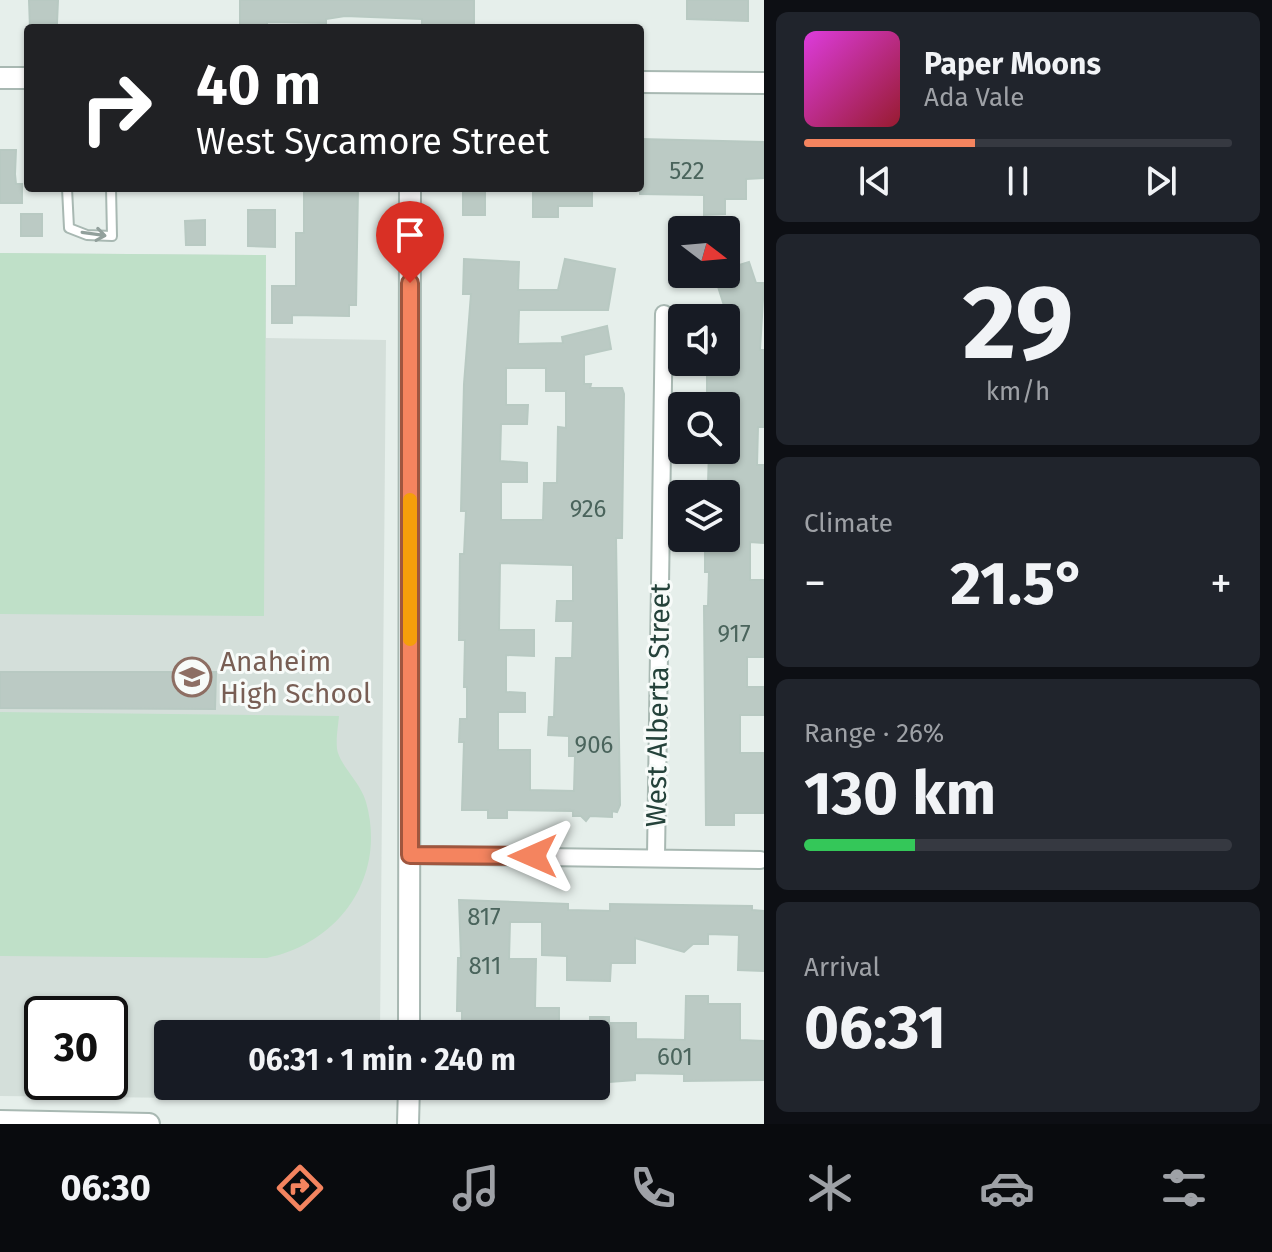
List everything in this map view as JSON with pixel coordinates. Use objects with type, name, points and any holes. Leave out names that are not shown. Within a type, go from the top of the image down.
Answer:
[{"type":"street","points":[[0,78],[24,78]]},
{"type":"street","points":[[644,82],[764,83]]},
{"type":"street","points":[[409,1020],[410,192]]},
{"type":"street","name":"West Alberta Street","points":[[656,856],[664,314]]},
{"type":"street","points":[[410,855],[656,856],[760,860]]},
{"type":"street","points":[[408,1124],[409,1100]]},
{"type":"street","points":[[0,1121],[149,1124]]},
{"type":"lane","points":[[67,192],[69,228],[87,235],[112,236],[111,192]]},
{"type":"shaded area","name":"Anaheim High School","points":[[0,253],[266,255],[266,338],[386,340],[380,1020],[154,1020],[154,1098],[128,1097],[128,996],[24,996],[24,1096],[0,1096]]},
{"type":"green space","points":[[0,253],[266,255],[264,616],[0,614]]},
{"type":"green space","points":[[0,712],[339,716],[338,753],[363,795],[371,829],[370,855],[363,880],[352,902],[336,922],[316,938],[293,950],[267,958],[0,956]]},
{"type":"building","points":[[29,0],[58,0],[57,23],[30,24]]},
{"type":"building","points":[[240,0],[474,0],[474,24],[422,24],[422,19],[345,16],[326,19],[326,23],[240,24]]},
{"type":"building","points":[[687,0],[748,0],[748,21],[687,19]]},
{"type":"building","points":[[644,139],[764,142],[764,178],[746,179],[746,199],[725,199],[725,214],[704,215],[704,195],[640,194],[644,192]]},
{"type":"building","points":[[0,150],[16,150],[16,184],[22,184],[22,203],[0,203]]},
{"type":"building","points":[[304,192],[358,192],[356,305],[349,305],[349,316],[292,315],[292,323],[272,323],[272,286],[296,286],[296,233],[304,233]]},
{"type":"building","points":[[463,192],[485,192],[485,215],[463,215]]},
{"type":"building","points":[[533,192],[592,192],[592,206],[558,206],[558,217],[533,217]]},
{"type":"building","points":[[248,210],[275,210],[275,247],[248,246]]},
{"type":"building","points":[[21,214],[42,214],[42,236],[21,236]]},
{"type":"building","points":[[205,220],[205,245],[186,245],[185,221]]},
{"type":"building","points":[[464,259],[519,262],[518,290],[558,290],[565,259],[615,269],[608,310],[519,310],[518,344],[563,343],[562,337],[607,326],[611,349],[584,355],[584,384],[591,384],[590,388],[622,388],[624,394],[622,538],[616,538],[620,805],[617,812],[612,811],[612,817],[590,816],[586,821],[581,816],[573,816],[573,811],[507,810],[507,818],[488,818],[488,810],[462,810],[464,742],[459,742],[460,719],[467,719],[467,687],[464,687],[465,640],[459,640],[460,554],[464,554],[466,511],[461,511],[464,384],[471,294],[463,294]],"holes":[[[506,368],[546,368],[546,391],[566,391],[566,428],[558,427],[557,483],[544,483],[543,520],[501,520],[501,482],[527,482],[527,463],[500,461],[501,424],[527,424],[528,405],[506,405]],[[500,563],[573,565],[573,601],[557,601],[556,621],[573,621],[572,658],[556,658],[554,717],[549,717],[548,735],[569,736],[569,756],[575,756],[574,791],[530,790],[530,750],[498,750],[498,712],[525,712],[525,693],[506,692],[506,655],[534,656],[534,630],[499,630]]]},
{"type":"building","points":[[749,262],[756,283],[764,283],[760,350],[764,350],[764,427],[758,427],[757,465],[764,465],[764,543],[750,542],[750,580],[764,580],[764,657],[747,657],[747,687],[764,687],[764,715],[740,715],[740,753],[764,753],[764,813],[734,813],[734,825],[706,825],[704,606],[708,606],[709,572],[705,572],[705,552],[740,552],[740,480],[708,480],[709,464],[740,464],[740,392],[707,392],[707,376],[740,376],[740,304],[724,304],[718,288],[740,288],[740,265]]},
{"type":"building","points":[[0,672],[216,672],[215,709],[0,708]]},
{"type":"building","points":[[459,900],[568,904],[568,910],[610,911],[610,904],[752,906],[752,910],[764,911],[764,971],[738,970],[739,935],[708,934],[708,944],[693,944],[684,952],[635,938],[635,963],[611,963],[610,981],[567,980],[567,956],[542,955],[542,922],[510,922],[509,959],[536,959],[535,1008],[559,1008],[559,1020],[462,1020],[462,1011],[457,1011],[458,958],[461,958]]},
{"type":"building","points":[[686,996],[708,996],[708,1004],[740,1004],[740,1040],[764,1041],[764,1080],[684,1081],[684,1074],[635,1073],[635,1080],[610,1082],[610,1023],[636,1023],[636,1039],[685,1040]]},
{"type":"building","points":[[590,1017],[609,1017],[609,1020],[590,1020]]},
{"type":"slow traffic","points":[[410,500],[410,639]]},
{"type":"place","name":"Anaheim High School","points":[[192,677]]},
{"type":"route","points":[[410,283],[410,855],[533,856]]}]
